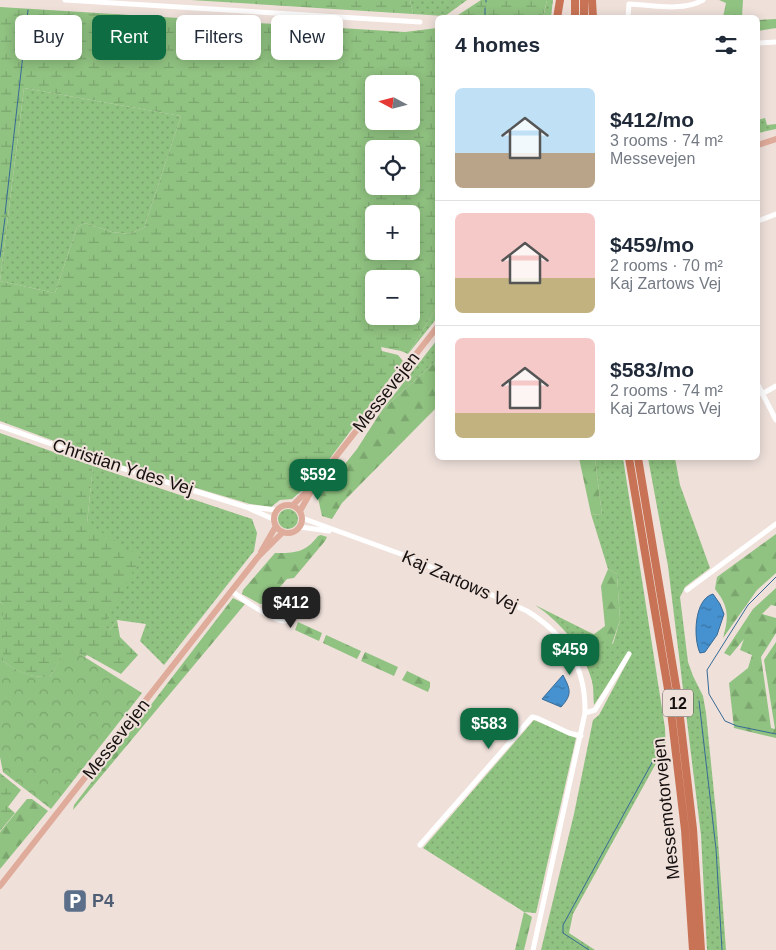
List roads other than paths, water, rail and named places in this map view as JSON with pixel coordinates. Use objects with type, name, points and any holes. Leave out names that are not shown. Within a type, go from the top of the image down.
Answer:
[{"type":"highway","points":[[558,15],[560,0]]},
{"type":"highway","points":[[575,0],[575,15]]},
{"type":"highway","points":[[584,0],[584,15]]},
{"type":"highway","points":[[592,0],[593,15]]},
{"type":"highway","name":"Messemotorvejen","points":[[629,460],[669,694],[685,830],[693,950]]},
{"type":"highway","name":"Messemotorvejen","points":[[638,460],[677,692],[693,829],[701,950]]},
{"type":"main road","points":[[760,144],[776,139]]},
{"type":"main road","name":"Messevejen","points":[[293,505],[317,481],[435,330]]},
{"type":"main road","name":"Messevejen","points":[[300,511],[317,481]]},
{"type":"main road","points":[[283,505],[293,505],[300,511],[302,518],[300,526],[292,532],[283,532],[276,526],[273,519],[276,510],[283,505]]},
{"type":"main road","name":"Messevejen","points":[[0,886],[232,591],[258,557],[276,526]]},
{"type":"main road","name":"Messevejen","points":[[258,557],[283,532]]},
{"type":"street","points":[[65,0],[420,22]]},
{"type":"street","points":[[628,15],[629,4],[680,7],[689,6],[703,0]]},
{"type":"street","points":[[760,43],[776,42]]},
{"type":"street","points":[[760,220],[776,214]]},
{"type":"street","points":[[762,394],[776,386]]},
{"type":"street","points":[[760,390],[776,420]]},
{"type":"street","name":"Christian Ydes Vej","points":[[0,426],[109,464],[246,507],[273,519]]},
{"type":"street","name":"Christian Ydes Vej","points":[[246,507],[276,510]]},
{"type":"street","name":"Kaj Zartows Vej","points":[[302,518],[408,557],[528,611],[542,620],[563,642],[573,656],[583,685],[585,713],[533,950]]},
{"type":"street","points":[[687,590],[776,524]]},
{"type":"street","name":"Kaj Zartows Vej","points":[[300,526],[340,532]]},
{"type":"street","points":[[232,591],[266,612],[284,621],[291,616],[293,610],[291,604],[286,602],[272,606],[266,612]]},
{"type":"street","points":[[482,597],[485,591]]},
{"type":"street","points":[[585,713],[595,710],[629,654]]},
{"type":"street","points":[[420,845],[532,717],[569,733],[581,736]]},
{"type":"water","points":[[713,594],[724,614],[717,635],[705,652],[700,653],[696,638],[697,620],[702,603]]},
{"type":"water","points":[[563,675],[569,695],[561,707],[542,699]]},
{"type":"waterway","points":[[485,8],[485,15]]},
{"type":"waterway","points":[[5,214],[28,10]]},
{"type":"waterway","points":[[0,257],[5,218]]},
{"type":"waterway","points":[[776,577],[748,605],[707,670],[709,694],[725,721],[737,726],[776,734]]},
{"type":"waterway","points":[[699,701],[716,849],[722,950]]},
{"type":"waterway","points":[[589,950],[563,933],[563,925],[654,759]]},
{"type":"place","name":"P4","points":[[75,901]]}]
